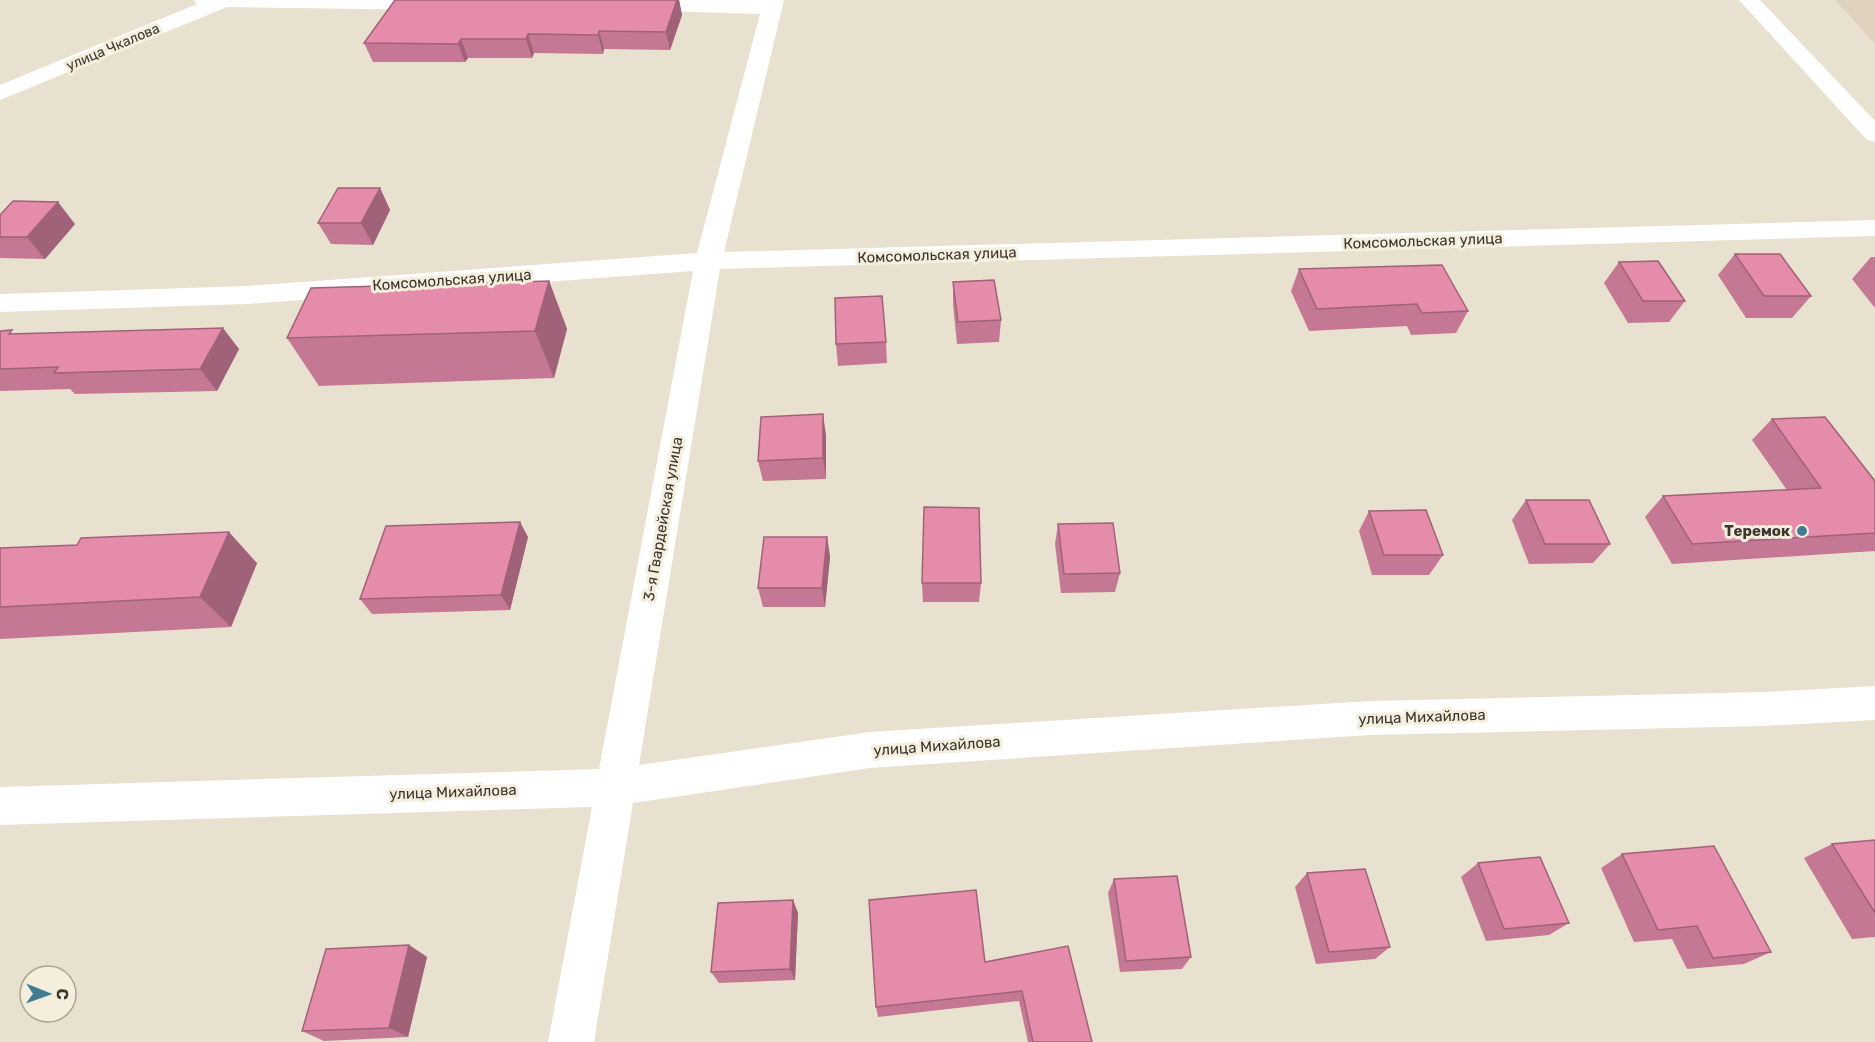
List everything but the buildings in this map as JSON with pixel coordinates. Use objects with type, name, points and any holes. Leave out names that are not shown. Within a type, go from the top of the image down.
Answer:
[{"type":"street","points":[[204,0],[462,4]]},
{"type":"street","name":"улица Чкалова","points":[[0,93],[225,0]]},
{"type":"street","points":[[1749,0],[1875,135]]},
{"type":"street","points":[[616,6],[772,4]]},
{"type":"street","name":"3-я Гвардейская улица","points":[[571,1042],[708,261],[772,4]]},
{"type":"street","name":"Комсомольская улица","points":[[0,303],[248,295],[708,261],[1875,228]]},
{"type":"street","name":"улица Михайлова","points":[[0,806],[617,787],[870,750],[1370,718],[1763,709],[1875,703]]},
{"type":"shaded area","points":[[1835,0],[1875,0],[1875,44]]},
{"type":"place","name":"Теремок","points":[[1802,531]]}]
